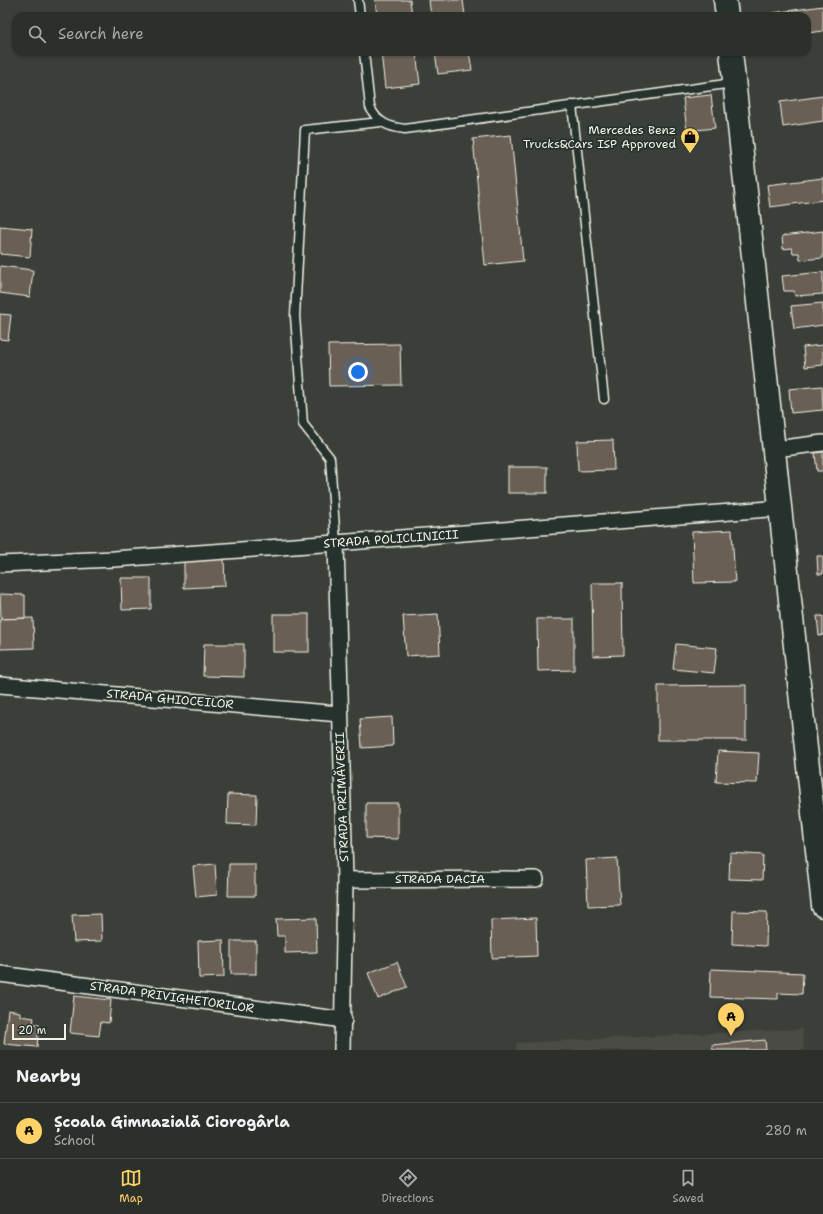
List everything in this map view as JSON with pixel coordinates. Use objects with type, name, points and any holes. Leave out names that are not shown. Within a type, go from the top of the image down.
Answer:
[{"type":"main road","points":[[725,0],[726,12]]},
{"type":"main road","points":[[731,56],[775,449],[823,906]]},
{"type":"street","points":[[775,449],[823,443]]},
{"type":"street","name":"STRADA POLICLINICII","points":[[0,564],[114,559],[781,508]]},
{"type":"street","name":"STRADA PRIMĂVERII","points":[[336,543],[345,880],[344,1020],[342,1050]]},
{"type":"street","name":"STRADA GHIOCEILOR","points":[[0,685],[340,714]]},
{"type":"street","name":"STRADA DACIA","points":[[345,880],[536,879]]},
{"type":"street","name":"STRADA PRIVIGHETORILOR","points":[[0,974],[344,1020]]},
{"type":"lane","points":[[358,0],[360,12]]},
{"type":"lane","points":[[364,56],[370,107],[373,115],[381,122],[391,127],[405,128],[734,83]]},
{"type":"lane","points":[[572,105],[604,399]]},
{"type":"lane","points":[[336,543],[330,458],[303,424],[295,316],[304,130],[381,122]]},
{"type":"shaded area","points":[[802,1029],[804,1050],[516,1050],[517,1043]]},
{"type":"building","points":[[375,0],[410,0],[412,12],[376,12]]},
{"type":"building","points":[[429,0],[463,0],[464,12],[430,12]]},
{"type":"building","points":[[823,6],[823,31],[811,32],[811,12],[779,12]]},
{"type":"building","points":[[381,56],[416,56],[420,84],[385,88]]},
{"type":"building","points":[[436,56],[470,56],[472,70],[438,74]]},
{"type":"building","points":[[711,95],[715,128],[687,131],[683,98]]},
{"type":"building","points":[[823,96],[823,121],[783,127],[780,102]]},
{"type":"building","points":[[511,135],[523,261],[485,265],[473,139]]},
{"type":"building","points":[[823,178],[823,200],[770,207],[767,185]]},
{"type":"building","points":[[0,226],[32,229],[30,257],[0,254]]},
{"type":"building","points":[[823,231],[823,258],[800,260],[799,253],[793,253],[792,248],[783,249],[782,236]]},
{"type":"building","points":[[0,266],[33,270],[30,297],[0,293]]},
{"type":"building","points":[[823,272],[823,294],[795,296],[794,291],[784,291],[782,276]]},
{"type":"building","points":[[823,303],[823,325],[794,329],[791,306]]},
{"type":"building","points":[[0,314],[11,315],[8,340],[0,339]]},
{"type":"building","points":[[400,344],[401,385],[329,386],[328,345]]},
{"type":"building","points":[[823,345],[823,365],[805,367],[803,347]]},
{"type":"building","points":[[822,386],[823,410],[791,413],[789,389]]},
{"type":"building","points":[[613,440],[614,470],[578,471],[577,441]]},
{"type":"building","points":[[823,452],[823,471],[817,471],[815,453]]},
{"type":"building","points":[[508,467],[547,467],[547,493],[508,493]]},
{"type":"building","points":[[732,530],[735,582],[694,583],[692,532]]},
{"type":"building","points":[[817,556],[823,556],[823,574],[818,574]]},
{"type":"building","points":[[224,559],[225,586],[184,588],[184,560]]},
{"type":"building","points":[[121,578],[151,578],[151,609],[122,610]]},
{"type":"building","points":[[592,583],[622,583],[623,655],[593,656]]},
{"type":"building","points":[[0,594],[25,595],[25,618],[1,619]]},
{"type":"building","points":[[273,614],[309,614],[309,652],[273,652]]},
{"type":"building","points":[[438,614],[440,654],[406,656],[403,616]]},
{"type":"building","points":[[817,616],[823,616],[823,635],[819,636]]},
{"type":"building","points":[[33,618],[34,648],[0,649],[0,619]]},
{"type":"building","points":[[537,619],[574,619],[574,670],[538,671]]},
{"type":"building","points":[[204,644],[244,644],[244,677],[203,676]]},
{"type":"building","points":[[676,644],[717,648],[714,673],[673,669]]},
{"type":"building","points":[[746,685],[746,740],[658,740],[658,686]]},
{"type":"building","points":[[392,717],[393,746],[362,748],[360,719]]},
{"type":"building","points":[[718,751],[759,753],[757,783],[716,782]]},
{"type":"building","points":[[228,794],[257,795],[256,825],[227,824]]},
{"type":"building","points":[[366,803],[398,803],[398,839],[366,838]]},
{"type":"building","points":[[730,853],[763,855],[762,880],[729,879]]},
{"type":"building","points":[[617,858],[620,905],[588,906],[586,860]]},
{"type":"building","points":[[215,864],[217,895],[196,897],[193,866]]},
{"type":"building","points":[[229,864],[255,864],[255,896],[228,896]]},
{"type":"building","points":[[733,911],[767,912],[766,946],[732,944]]},
{"type":"building","points":[[101,914],[102,941],[74,942],[72,915]]},
{"type":"building","points":[[316,918],[317,952],[285,953],[285,936],[277,936],[276,919]]},
{"type":"building","points":[[536,918],[537,956],[492,958],[491,920]]},
{"type":"building","points":[[223,940],[224,977],[199,978],[198,941]]},
{"type":"building","points":[[231,941],[256,941],[256,974],[231,974]]},
{"type":"building","points":[[397,962],[407,987],[378,999],[368,973]]},
{"type":"building","points":[[711,969],[803,973],[802,994],[778,993],[778,999],[710,997]]},
{"type":"building","points":[[74,996],[111,1000],[109,1023],[101,1022],[99,1036],[70,1033]]},
{"type":"building","points":[[8,1010],[20,1012],[20,1016],[34,1018],[33,1024],[39,1024],[37,1047],[4,1044]]},
{"type":"building","points":[[765,1040],[766,1050],[713,1050],[712,1045]]},
{"type":"place","name":"Mercedes Benz Trucks&Cars ISP Approved","points":[[690,154]]},
{"type":"place","name":"Școala Gimnazială Ciorogârla","points":[[731,1036]]}]
